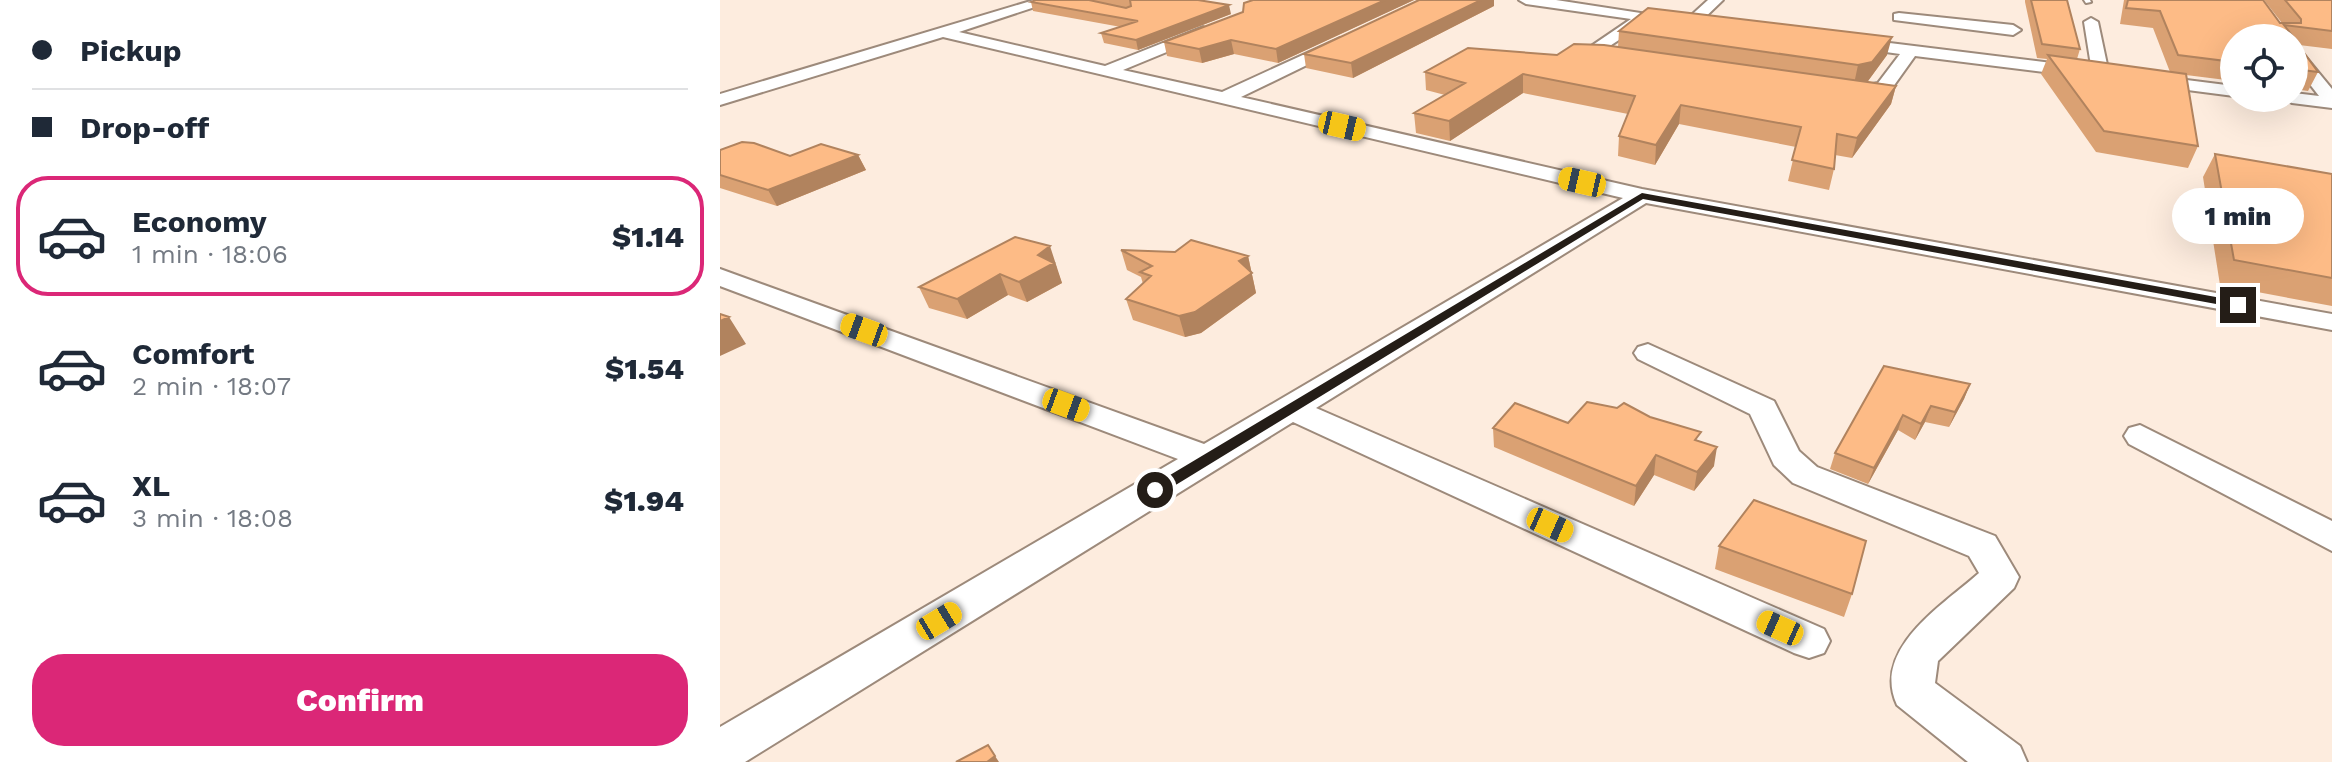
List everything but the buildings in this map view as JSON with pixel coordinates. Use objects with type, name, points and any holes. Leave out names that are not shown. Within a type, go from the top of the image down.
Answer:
[{"type":"street","points":[[720,100],[1049,0]]},
{"type":"street","points":[[1526,0],[1699,24],[1714,0]]},
{"type":"street","points":[[1891,48],[1904,0]]},
{"type":"street","points":[[1629,62],[1589,53],[1644,17]]},
{"type":"street","points":[[1899,17],[2013,30]]},
{"type":"street","points":[[2091,22],[2116,76]]},
{"type":"street","points":[[1106,71],[1224,24]]},
{"type":"street","points":[[944,33],[1642,196],[2332,322]]},
{"type":"street","points":[[1222,99],[1362,33]]},
{"type":"street","points":[[1829,41],[2220,89]]},
{"type":"street","points":[[1839,90],[1878,91],[1889,86],[1910,51]]},
{"type":"street","points":[[2308,71],[2332,102]]},
{"type":"street","points":[[2308,100],[2332,102]]},
{"type":"street","points":[[720,752],[1642,196]]},
{"type":"street","points":[[720,277],[1209,458]]},
{"type":"street","points":[[1648,353],[1763,408],[1786,457],[1805,475],[1982,546],[2000,577],[1918,653],[1912,691],[2004,762]]},
{"type":"street","points":[[1291,409],[1809,641]]},
{"type":"street","points":[[2140,436],[2332,537]]},
{"type":"route","points":[[1155,490],[1642,196],[2238,305]]}]
